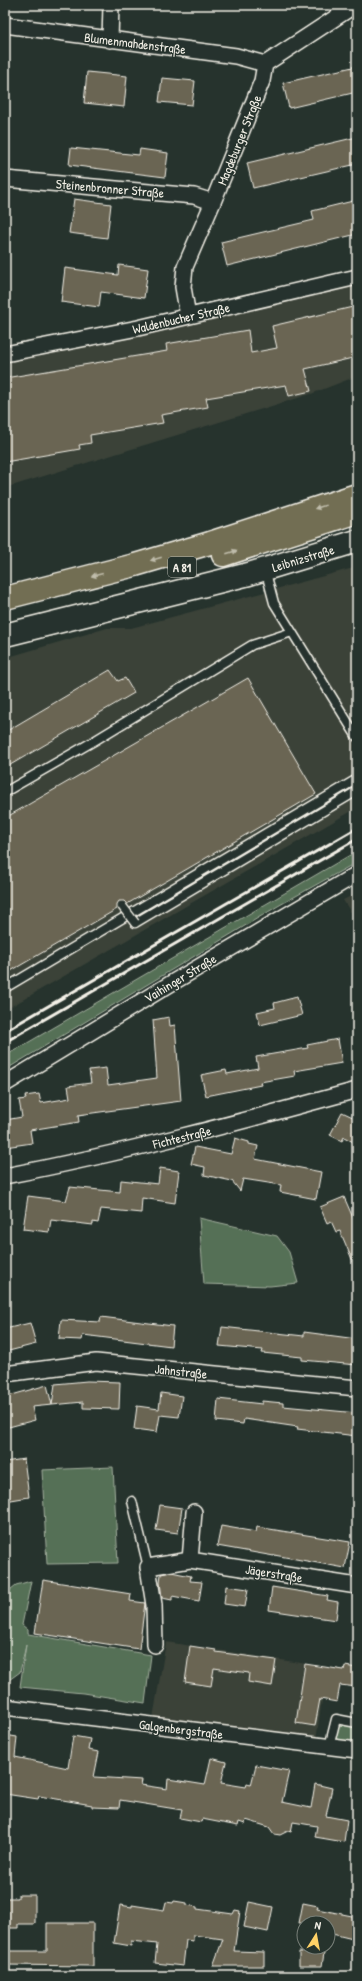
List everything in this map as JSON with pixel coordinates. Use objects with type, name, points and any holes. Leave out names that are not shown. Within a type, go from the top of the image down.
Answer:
[{"type":"highway","name":"A 81","points":[[5,598],[135,565],[210,544],[357,495]]},
{"type":"highway","name":"A 81","points":[[5,613],[150,576],[357,512]]},
{"type":"street","points":[[110,40],[111,5]]},
{"type":"street","points":[[265,64],[355,5]]},
{"type":"street","name":"Blumenmahdenstraße","points":[[5,25],[236,56],[265,64]]},
{"type":"street","name":"Magdeburger Straße","points":[[188,316],[183,287],[185,267],[262,81],[265,64]]},
{"type":"street","name":"Steinenbronner Straße","points":[[5,179],[194,196],[213,202]]},
{"type":"street","name":"Waldenbucher Straße","points":[[5,354],[188,316],[357,277]]},
{"type":"street","name":"Leibnizstraße","points":[[5,635],[257,571],[357,541]]},
{"type":"street","name":"Vaihinger Straße","points":[[5,1084],[175,981],[357,874]]},
{"type":"street","name":"Fichtestraße","points":[[5,1176],[57,1166],[188,1136],[357,1090]]},
{"type":"street","name":"Jahnstraße","points":[[5,1374],[96,1362],[357,1388]]},
{"type":"street","points":[[190,1560],[194,1512]]},
{"type":"street","name":"Jägerstraße","points":[[148,1567],[190,1560],[357,1586]]},
{"type":"street","points":[[148,1567],[154,1605],[156,1645]]},
{"type":"street","name":"Galgenbergstraße","points":[[5,1707],[357,1750]]},
{"type":"lane","points":[[257,571],[274,603],[357,737]]},
{"type":"lane","points":[[5,792],[94,741],[252,645],[292,632]]},
{"type":"lane","points":[[5,988],[357,779]]},
{"type":"lane","points":[[122,906],[135,923],[357,791]]},
{"type":"lane","points":[[132,1501],[148,1567]]},
{"type":"lane","points":[[329,1747],[336,1719],[357,1723]]},
{"type":"shaded area","points":[[357,282],[357,376],[311,394],[5,488],[5,361]]},
{"type":"shaded area","points":[[357,567],[357,808],[5,1010],[5,658],[107,628],[131,628]]},
{"type":"shaded area","points":[[357,893],[357,922],[343,900]]},
{"type":"shaded area","points":[[166,1642],[327,1667],[316,1740],[153,1718]]},
{"type":"green space","points":[[357,851],[357,862],[278,906],[5,1070],[5,1056]]},
{"type":"green space","points":[[199,1218],[277,1236],[289,1252],[298,1283],[270,1286],[204,1284]]},
{"type":"green space","points":[[113,1467],[118,1563],[47,1564],[42,1470]]},
{"type":"green space","points":[[31,1581],[22,1625],[28,1630],[28,1634],[151,1655],[145,1703],[83,1693],[20,1687],[26,1645],[20,1672],[9,1680],[5,1680],[5,1594],[16,1585]]},
{"type":"green space","points":[[336,1719],[357,1723],[357,1751],[329,1747]]},
{"type":"building","points":[[357,66],[357,92],[289,108],[283,83]]},
{"type":"building","points":[[87,72],[127,76],[124,107],[84,103]]},
{"type":"building","points":[[162,78],[195,81],[192,105],[159,102]]},
{"type":"building","points":[[357,137],[357,164],[253,188],[247,163]]},
{"type":"building","points":[[71,148],[139,155],[140,149],[168,153],[165,177],[69,165]]},
{"type":"building","points":[[74,199],[111,204],[107,238],[69,233]]},
{"type":"building","points":[[357,200],[357,234],[227,266],[221,242],[314,220],[312,211]]},
{"type":"building","points":[[119,265],[148,269],[144,298],[101,292],[99,307],[61,302],[65,268],[118,275]]},
{"type":"building","points":[[357,306],[357,357],[305,369],[311,391],[289,396],[286,385],[206,398],[208,407],[161,415],[163,423],[90,435],[91,443],[79,445],[80,449],[5,462],[5,378],[167,351],[166,344],[248,330],[251,353],[277,348],[272,326]]},
{"type":"building","points":[[110,670],[118,681],[125,678],[134,693],[5,768],[5,732]]},
{"type":"building","points":[[248,678],[316,794],[127,904],[124,901],[119,901],[117,904],[117,909],[9,972],[5,964],[5,818]]},
{"type":"building","points":[[297,997],[302,1015],[260,1025],[257,1012],[275,1008],[274,1003]]},
{"type":"building","points":[[169,1017],[170,1026],[175,1025],[181,1101],[78,1115],[79,1122],[30,1130],[32,1143],[5,1147],[5,1120],[22,1117],[19,1100],[26,1099],[25,1096],[39,1094],[41,1103],[70,1098],[68,1086],[91,1083],[89,1070],[106,1068],[108,1085],[157,1078],[153,1020]]},
{"type":"building","points":[[338,1039],[342,1063],[294,1071],[295,1076],[260,1082],[261,1085],[206,1096],[201,1075],[226,1070],[227,1074],[258,1068],[256,1057],[308,1048],[307,1045]]},
{"type":"building","points":[[342,1112],[357,1119],[357,1144],[344,1137],[342,1141],[330,1135]]},
{"type":"building","points":[[235,1138],[258,1146],[255,1159],[321,1172],[316,1199],[280,1192],[281,1185],[243,1179],[240,1191],[232,1181],[204,1175],[205,1167],[191,1164],[195,1147],[231,1154]]},
{"type":"building","points":[[160,1168],[179,1171],[175,1203],[142,1198],[141,1213],[101,1209],[98,1223],[93,1222],[93,1225],[51,1220],[49,1232],[23,1229],[28,1196],[66,1201],[70,1187],[120,1192],[121,1180],[158,1184]]},
{"type":"building","points":[[344,1197],[357,1227],[357,1271],[340,1231],[336,1232],[331,1221],[327,1223],[320,1207]]},
{"type":"building","points":[[101,1317],[173,1326],[171,1346],[83,1335],[82,1340],[59,1339],[61,1320],[100,1322]]},
{"type":"building","points":[[30,1323],[36,1344],[5,1352],[5,1329]]},
{"type":"building","points":[[222,1327],[304,1336],[304,1332],[357,1339],[357,1365],[302,1360],[302,1357],[262,1353],[263,1350],[219,1346]]},
{"type":"building","points":[[87,1381],[120,1382],[119,1409],[83,1408],[83,1402],[52,1405],[55,1384]]},
{"type":"building","points":[[47,1385],[52,1405],[32,1407],[35,1420],[5,1428],[5,1397]]},
{"type":"building","points":[[161,1393],[182,1396],[179,1417],[160,1415],[157,1432],[134,1429],[137,1406],[159,1409]]},
{"type":"building","points":[[218,1399],[262,1404],[262,1401],[283,1403],[283,1406],[357,1413],[357,1436],[297,1429],[298,1427],[244,1419],[243,1424],[216,1421]]},
{"type":"building","points":[[24,1459],[29,1497],[5,1501],[5,1462]]},
{"type":"building","points":[[160,1505],[182,1508],[178,1533],[156,1530]]},
{"type":"building","points":[[221,1526],[256,1532],[257,1527],[350,1542],[345,1568],[217,1546]]},
{"type":"building","points":[[171,1572],[191,1576],[190,1581],[202,1582],[199,1601],[172,1596],[172,1600],[162,1598],[160,1582],[161,1574]]},
{"type":"building","points":[[43,1580],[131,1594],[130,1601],[145,1603],[139,1649],[35,1633]]},
{"type":"building","points":[[226,1586],[248,1589],[245,1607],[224,1604]]},
{"type":"building","points":[[272,1587],[328,1596],[327,1600],[338,1602],[336,1620],[269,1610]]},
{"type":"building","points":[[190,1646],[216,1650],[216,1652],[276,1660],[272,1686],[248,1682],[249,1673],[214,1668],[211,1686],[185,1682]]},
{"type":"building","points":[[305,1664],[344,1670],[345,1666],[357,1668],[357,1687],[340,1685],[337,1702],[320,1699],[315,1726],[296,1723]]},
{"type":"building","points":[[5,1735],[17,1737],[15,1757],[68,1768],[73,1736],[90,1739],[88,1750],[99,1752],[94,1777],[142,1780],[141,1785],[167,1789],[168,1779],[205,1785],[211,1758],[226,1762],[221,1783],[246,1787],[247,1784],[251,1785],[256,1765],[289,1771],[282,1802],[311,1808],[315,1784],[332,1788],[326,1816],[347,1820],[344,1842],[315,1837],[317,1826],[293,1822],[291,1832],[288,1831],[280,1835],[274,1834],[269,1827],[246,1820],[245,1824],[239,1822],[238,1826],[202,1819],[201,1822],[180,1818],[182,1810],[120,1800],[119,1808],[92,1807],[92,1805],[39,1796],[38,1799],[5,1794]]},
{"type":"building","points":[[18,1895],[35,1895],[35,1924],[18,1924],[18,1928],[5,1928],[5,1898],[18,1898]]},
{"type":"building","points":[[174,1901],[187,1903],[187,1905],[197,1907],[197,1909],[233,1914],[235,1910],[240,1911],[234,1951],[264,1952],[264,1966],[213,1966],[223,1939],[193,1935],[193,1941],[186,1940],[183,1966],[155,1963],[157,1944],[131,1941],[131,1946],[114,1943],[120,1905],[132,1907],[132,1905],[164,1910],[166,1902],[173,1903]]},
{"type":"building","points":[[249,1902],[273,1907],[268,1932],[244,1927]]},
{"type":"building","points":[[303,1903],[318,1906],[317,1909],[357,1917],[357,1940],[336,1935],[336,1915],[301,1915]]},
{"type":"building","points":[[47,1923],[93,1923],[93,1966],[5,1965],[5,1951],[47,1951]]},
{"type":"building","points":[[299,1955],[324,1955],[322,1966],[299,1966]]},
{"type":"railway","points":[[5,1031],[357,828]]},
{"type":"railway","points":[[5,1042],[357,839]]}]
